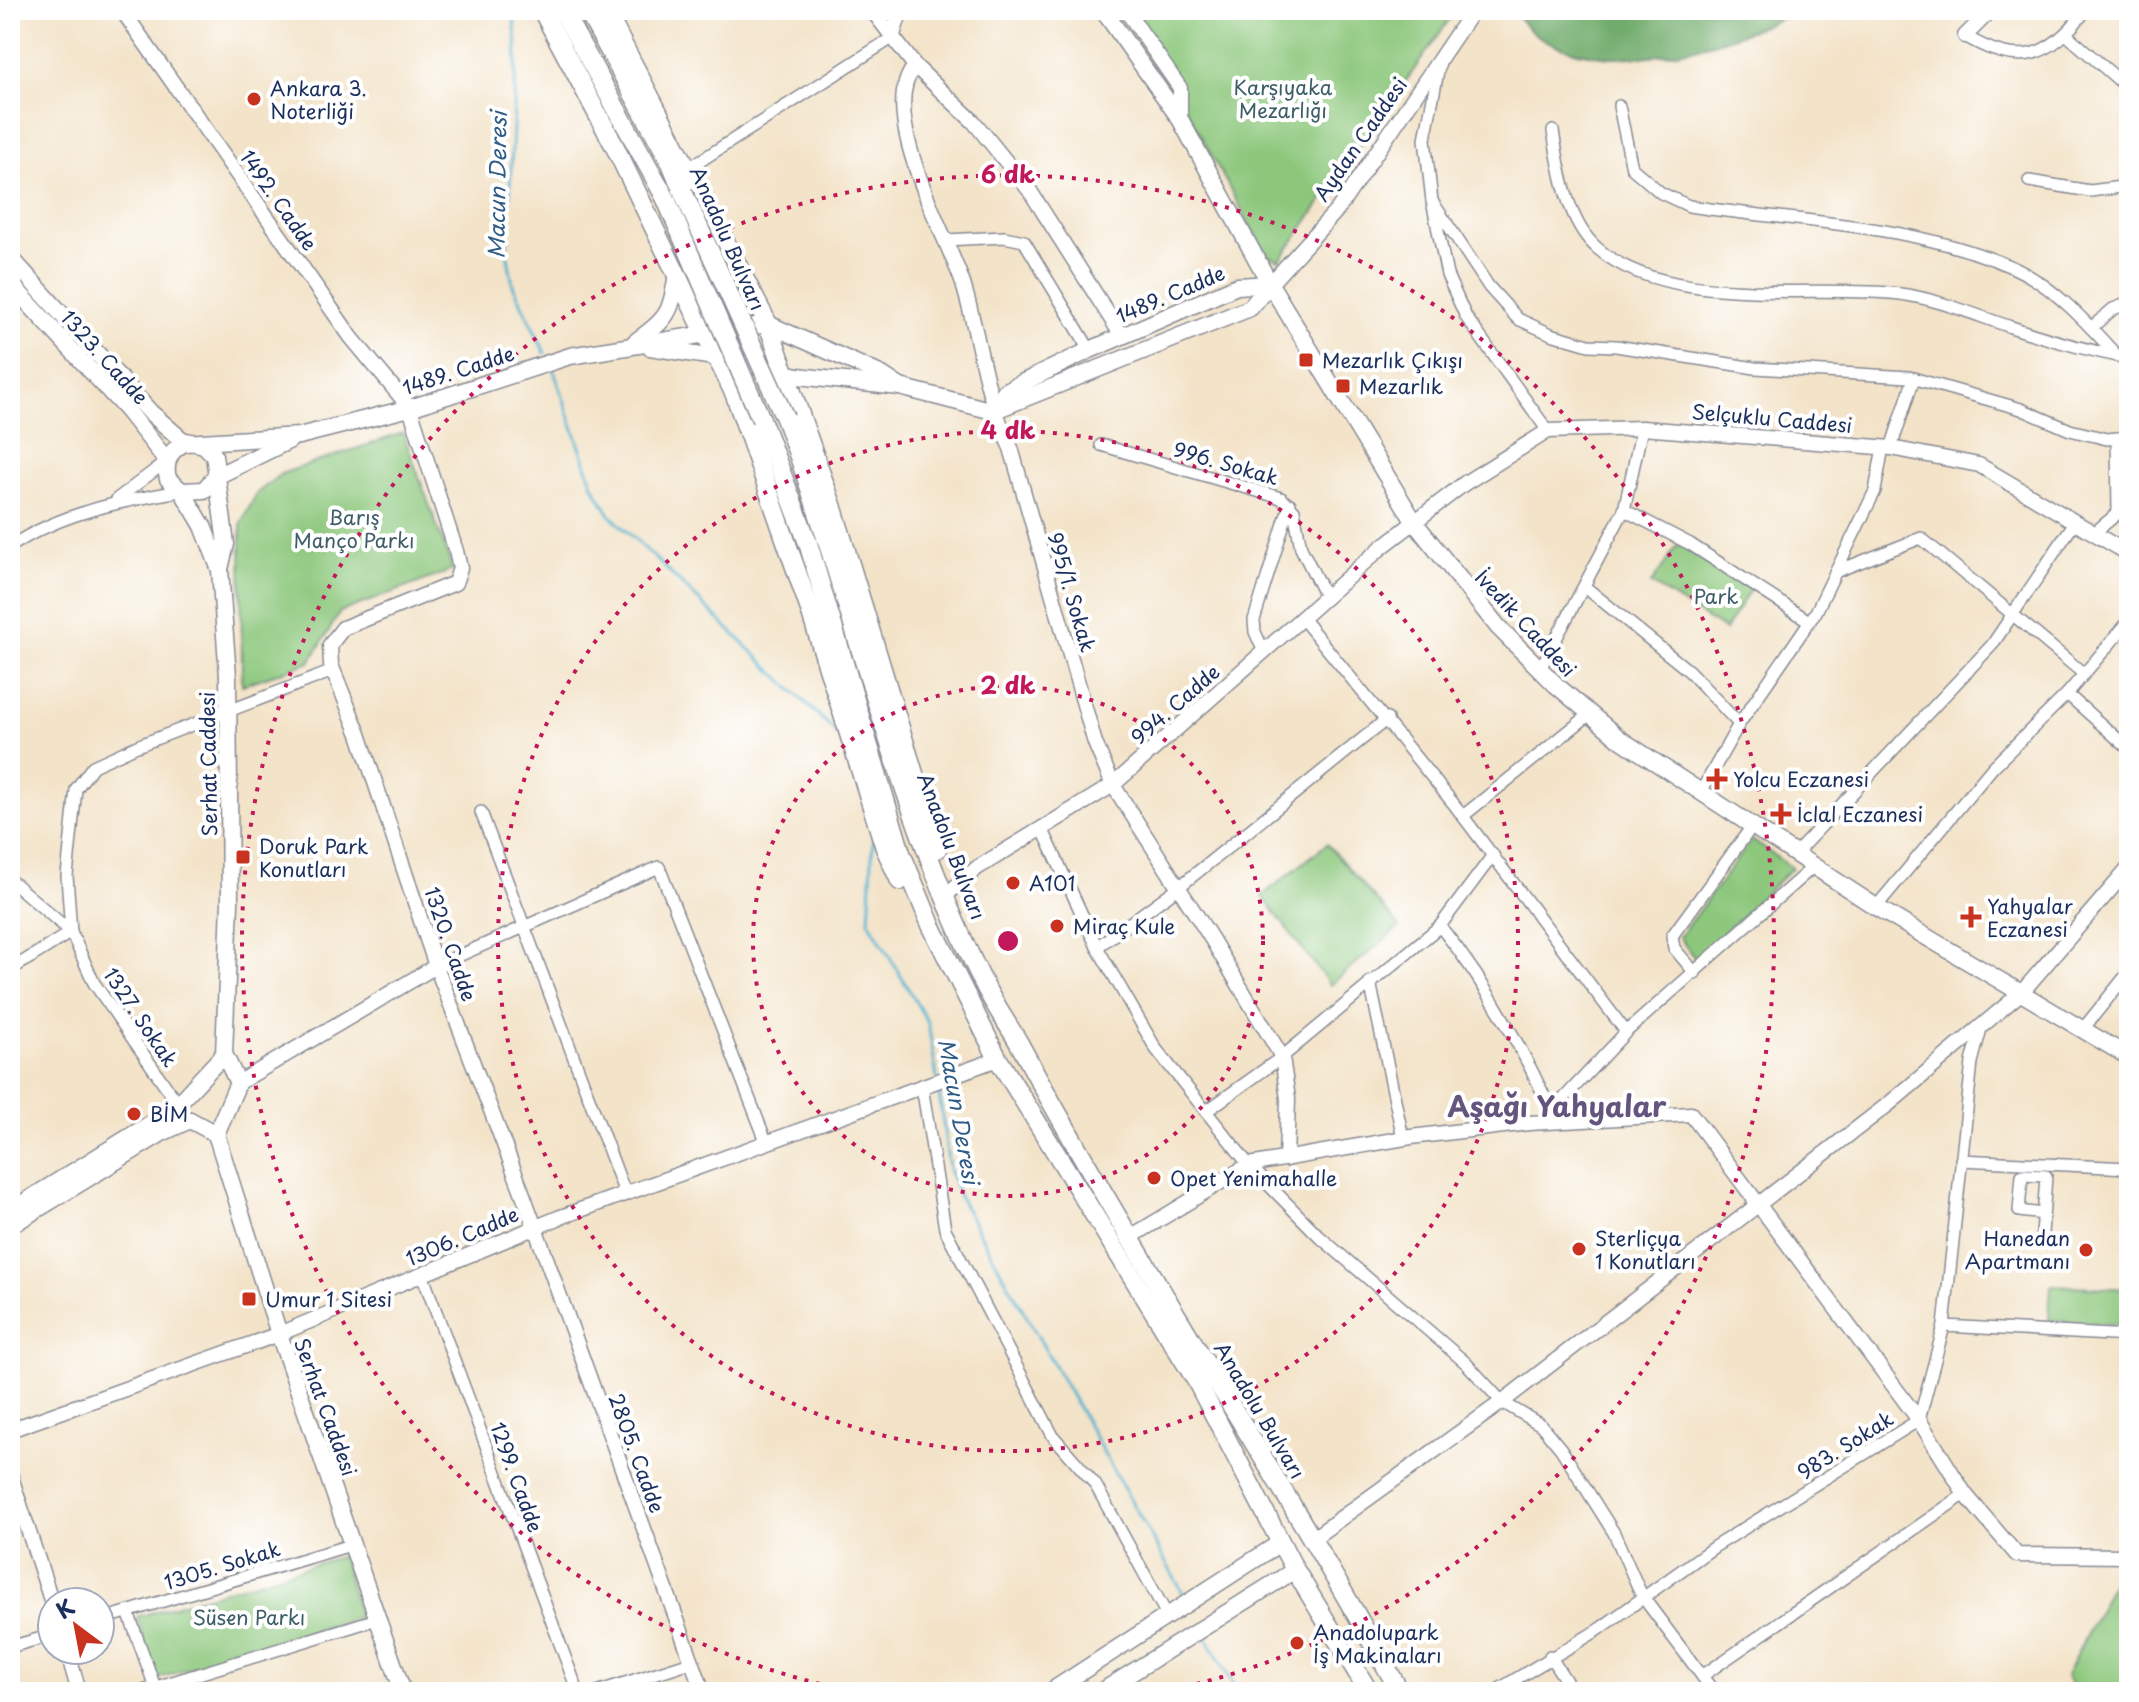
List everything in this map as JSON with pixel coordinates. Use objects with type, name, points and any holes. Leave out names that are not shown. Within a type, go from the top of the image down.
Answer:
[{"type":"main road","points":[[542,10],[677,272],[735,395],[809,607],[885,848],[902,885],[931,925]]},
{"type":"main road","name":"Anadolu Bulvarı","points":[[562,10],[674,195],[785,418],[845,591],[911,812],[984,984],[1129,1238],[1312,1539],[1400,1692]]},
{"type":"main road","name":"Anadolu Bulvarı","points":[[587,10],[671,163],[674,195],[812,556],[901,853],[931,925],[998,1059],[1196,1380],[1280,1543],[1369,1692]]},
{"type":"main road","points":[[605,10],[768,324],[832,505],[897,711],[936,844],[946,895]]},
{"type":"main road","name":"İvedik Caddesi","points":[[1103,10],[1180,119],[1270,284],[1415,523],[1472,597],[1540,669],[1620,739],[1876,907],[2129,1057]]},
{"type":"main road","points":[[10,257],[151,413],[182,440],[197,442],[214,455],[226,544],[220,570]]},
{"type":"main road","points":[[631,346],[660,324],[673,307],[677,272]]},
{"type":"main road","name":"1323. Cadde","points":[[10,283],[127,410],[167,461]]},
{"type":"main road","name":"1489. Cadde","points":[[631,346],[717,357],[784,372],[900,387],[993,411],[1250,308],[1270,284]]},
{"type":"main road","name":"1489. Cadde","points":[[993,411],[1005,391],[1090,350],[1237,286],[1270,284]]},
{"type":"main road","name":"1489. Cadde","points":[[197,442],[299,436],[410,408],[570,356],[705,331],[768,324],[882,375],[900,387]]},
{"type":"main road","points":[[1122,336],[1131,354]]},
{"type":"main road","name":"1489. Cadde","points":[[215,477],[299,436]]},
{"type":"main road","points":[[197,442],[180,445],[167,461],[168,479],[181,491],[203,526],[220,570]]},
{"type":"main road","points":[[181,491],[204,490],[215,477]]},
{"type":"main road","name":"Serhat Caddesi","points":[[220,570],[228,710],[230,903],[224,1054],[238,1083]]},
{"type":"main road","points":[[10,1211],[175,1108],[224,1054]]},
{"type":"main road","points":[[190,1120],[216,1134],[238,1083]]},
{"type":"main road","points":[[190,1120],[193,1086]]},
{"type":"main road","points":[[10,1226],[162,1133],[190,1120]]},
{"type":"main road","name":"Serhat Caddesi","points":[[216,1134],[279,1334],[380,1618],[403,1692]]},
{"type":"main road","points":[[1050,1692],[1280,1543]]},
{"type":"main road","points":[[1101,1692],[1295,1570]]},
{"type":"street","name":"1492. Cadde","points":[[122,10],[351,337],[410,408]]},
{"type":"street","points":[[872,10],[915,66],[974,122],[1030,191],[1122,336]]},
{"type":"street","points":[[689,168],[892,38],[901,10]]},
{"type":"street","points":[[1126,10],[1180,88],[1180,119]]},
{"type":"street","name":"Aydan Caddesi","points":[[1270,284],[1338,209],[1473,10]]},
{"type":"street","points":[[1991,10],[1965,36],[2008,55],[2032,55],[2050,48],[2067,35],[2086,10]]},
{"type":"street","points":[[2067,35],[2129,89]]},
{"type":"street","points":[[1440,57],[1425,139],[1432,201],[1447,275],[1466,317],[1548,431]]},
{"type":"street","name":"995/1. Sokak","points":[[915,66],[907,74],[904,104],[915,172],[963,285],[993,411],[1011,448],[1095,743],[1113,785],[1282,1057]]},
{"type":"street","points":[[1619,106],[1632,168],[1661,193],[1689,206],[1881,232],[1948,247],[2016,269],[2123,357]]},
{"type":"street","points":[[1553,131],[1564,195],[1595,247],[1625,268],[1665,280],[1729,289],[1900,294],[2123,357]]},
{"type":"street","points":[[2029,181],[2077,190],[2129,186]]},
{"type":"street","points":[[1432,201],[1489,287],[1518,319],[1551,334],[1589,345],[1755,368],[1914,378],[2021,409],[2070,430],[2123,438],[2124,512],[2094,533]]},
{"type":"street","points":[[946,240],[1004,237],[1024,241],[1090,350]]},
{"type":"street","points":[[2091,328],[2113,309],[2129,303]]},
{"type":"street","points":[[1702,790],[1739,724],[1809,621],[1835,572],[1875,491],[1887,448],[1914,378]]},
{"type":"street","points":[[10,970],[71,932],[67,876],[76,789],[93,766],[333,671],[330,645],[343,628],[455,583],[460,568],[442,499],[410,408]]},
{"type":"street","points":[[1540,669],[1624,510],[1642,428]]},
{"type":"street","name":"Selçuklu Caddesi","points":[[1415,523],[1491,465],[1548,431],[1642,428],[1887,448],[1979,465],[2129,554]]},
{"type":"street","name":"996. Sokak","points":[[1101,445],[1281,498],[1290,504],[1296,517],[1301,548],[1325,596]]},
{"type":"street","points":[[113,502],[167,461]]},
{"type":"street","points":[[10,547],[30,533],[113,502],[181,491]]},
{"type":"street","points":[[1264,652],[1255,632],[1254,620],[1290,504]]},
{"type":"street","points":[[1624,510],[1690,544],[1809,621]]},
{"type":"street","points":[[1796,853],[1992,645],[2075,522]]},
{"type":"street","name":"994. Cadde","points":[[946,895],[977,868],[1113,785],[1325,596],[1415,523]]},
{"type":"street","points":[[1835,572],[1921,538],[2084,674]]},
{"type":"street","points":[[1585,587],[1689,671],[1739,724]]},
{"type":"street","points":[[1302,618],[1463,816],[1626,1032]]},
{"type":"street","points":[[1876,907],[1993,767],[2067,694],[2129,621]]},
{"type":"street","name":"1320. Cadde","points":[[333,671],[359,734],[436,966],[535,1227]]},
{"type":"street","points":[[2067,694],[2129,749]]},
{"type":"street","points":[[1463,816],[1590,714]]},
{"type":"street","points":[[1097,947],[1179,887],[1387,719]]},
{"type":"street","points":[[481,812],[625,1193]]},
{"type":"street","points":[[1695,973],[1674,948],[1673,932],[1753,825]]},
{"type":"street","points":[[1042,828],[1097,947],[1156,1049],[1208,1110],[1249,1165],[1320,1237],[1466,1363],[1502,1402],[1541,1425],[1561,1449],[1614,1533],[1642,1596],[1714,1692]]},
{"type":"street","points":[[1208,1110],[1282,1057],[1440,926],[1493,855]]},
{"type":"street","points":[[1554,1116],[1626,1032],[1814,866]]},
{"type":"street","points":[[238,1083],[436,966],[659,867],[766,1141]]},
{"type":"street","points":[[1312,1539],[1502,1402],[1890,1103],[2022,992],[2129,868]]},
{"type":"street","name":"1327. Sokak","points":[[10,880],[71,932],[94,983],[175,1108]]},
{"type":"street","points":[[1440,926],[1463,954],[1521,1046],[1554,1116]]},
{"type":"street","points":[[2083,1029],[2129,972]]},
{"type":"street","points":[[1370,982],[1403,1138]]},
{"type":"street","name":"983. Sokak","points":[[1494,1692],[1598,1630],[1642,1596],[1919,1420],[1944,1326],[1972,1062],[1982,1025]]},
{"type":"street","points":[[1282,1057],[1288,1099],[1286,1159]]},
{"type":"street","name":"1306. Cadde","points":[[10,1430],[279,1334],[535,1227],[625,1193],[998,1059]]},
{"type":"street","points":[[932,1082],[945,1229],[1053,1436],[1095,1484],[1167,1615]]},
{"type":"street","points":[[1129,1238],[1249,1165],[1554,1116],[1691,1114],[1919,1420],[1965,1494],[2017,1555],[2129,1556]]},
{"type":"street","points":[[1961,1160],[2129,1168]]},
{"type":"street","points":[[2042,1234],[2043,1214]]},
{"type":"street","name":"2805. Cadde","points":[[535,1227],[703,1692]]},
{"type":"street","name":"1299. Cadde","points":[[422,1274],[578,1692]]},
{"type":"street","points":[[1944,1326],[2129,1336]]},
{"type":"street","points":[[10,1474],[46,1586]]},
{"type":"street","points":[[1702,1676],[1965,1494]]},
{"type":"street","name":"1305. Sokak","points":[[116,1615],[354,1544]]},
{"type":"street","points":[[128,1612],[155,1687]]},
{"type":"street","points":[[140,1692],[380,1618]]},
{"type":"street","points":[[10,1647],[36,1640]]},
{"type":"street","points":[[1550,1656],[1573,1692]]},
{"type":"street","points":[[597,1692],[691,1662]]},
{"type":"street","points":[[72,1666],[79,1692]]},
{"type":"green space","name":"Karşıyaka Mezarlığı","points":[[1132,10],[1456,10],[1280,260],[1266,255]]},
{"type":"green space","points":[[1515,10],[1803,10],[1744,33],[1684,51],[1623,57],[1592,55],[1553,44],[1528,28]]},
{"type":"green space","name":"Barış Manço Parkı","points":[[403,433],[453,570],[340,612],[310,662],[242,685],[241,523],[257,493],[281,474]]},
{"type":"green space","name":"Park","points":[[1678,544],[1751,588],[1725,630],[1651,584]]},
{"type":"green space","points":[[1752,840],[1792,868],[1696,960],[1679,937]]},
{"type":"green space","points":[[1327,844],[1400,927],[1330,985],[1262,896]]},
{"type":"green space","points":[[2051,1285],[2129,1289],[2129,1325],[2049,1320]]},
{"type":"green space","name":"Süsen Parkı","points":[[342,1556],[360,1617],[156,1679],[137,1617]]},
{"type":"green space","points":[[2121,1565],[2129,1565],[2129,1692],[2077,1692],[2066,1676]]},
{"type":"waterway","name":"Macun Deresi","points":[[513,10],[517,45],[507,252],[513,285],[545,353]]},
{"type":"waterway","name":"Macun Deresi","points":[[554,371],[593,485],[610,515],[841,737]]},
{"type":"waterway","name":"Macun Deresi","points":[[873,839],[869,921],[928,1023],[937,1078]]},
{"type":"waterway","name":"Macun Deresi","points":[[938,1085],[949,1169],[959,1197],[1183,1593]]},
{"type":"waterway","name":"Macun Deresi","points":[[1205,1634],[1237,1692]]},
{"type":"place","name":"Ankara 3. Noterliği","points":[[254,99]]},
{"type":"place","name":"Mezarlık Çıkışı","points":[[1306,360]]},
{"type":"place","name":"Mezarlık","points":[[1343,386]]},
{"type":"place","name":"Yolcu Eczanesi","points":[[1717,779]]},
{"type":"place","name":"İclal Eczanesi","points":[[1781,814]]},
{"type":"place","name":"Doruk Park Konutları","points":[[243,857]]},
{"type":"place","name":"A101","points":[[1013,883]]},
{"type":"place","name":"Yahyalar Eczanesi","points":[[1971,917]]},
{"type":"place","name":"Miraç Kule","points":[[1057,926]]},
{"type":"place","name":"BİM","points":[[134,1114]]},
{"type":"place","name":"Opet Yenimahalle","points":[[1154,1178]]},
{"type":"place","name":"Sterliçya 1 Konutları","points":[[1579,1249]]},
{"type":"place","name":"Hanedan Apartmanı","points":[[2086,1250]]},
{"type":"place","name":"Umur 1 Sitesi","points":[[249,1299]]},
{"type":"place","name":"Anadolupark İş Makinaları","points":[[1297,1643]]},
{"type":"district","name":"Aşağı Yahyalar","points":[[1557,1105]]}]
